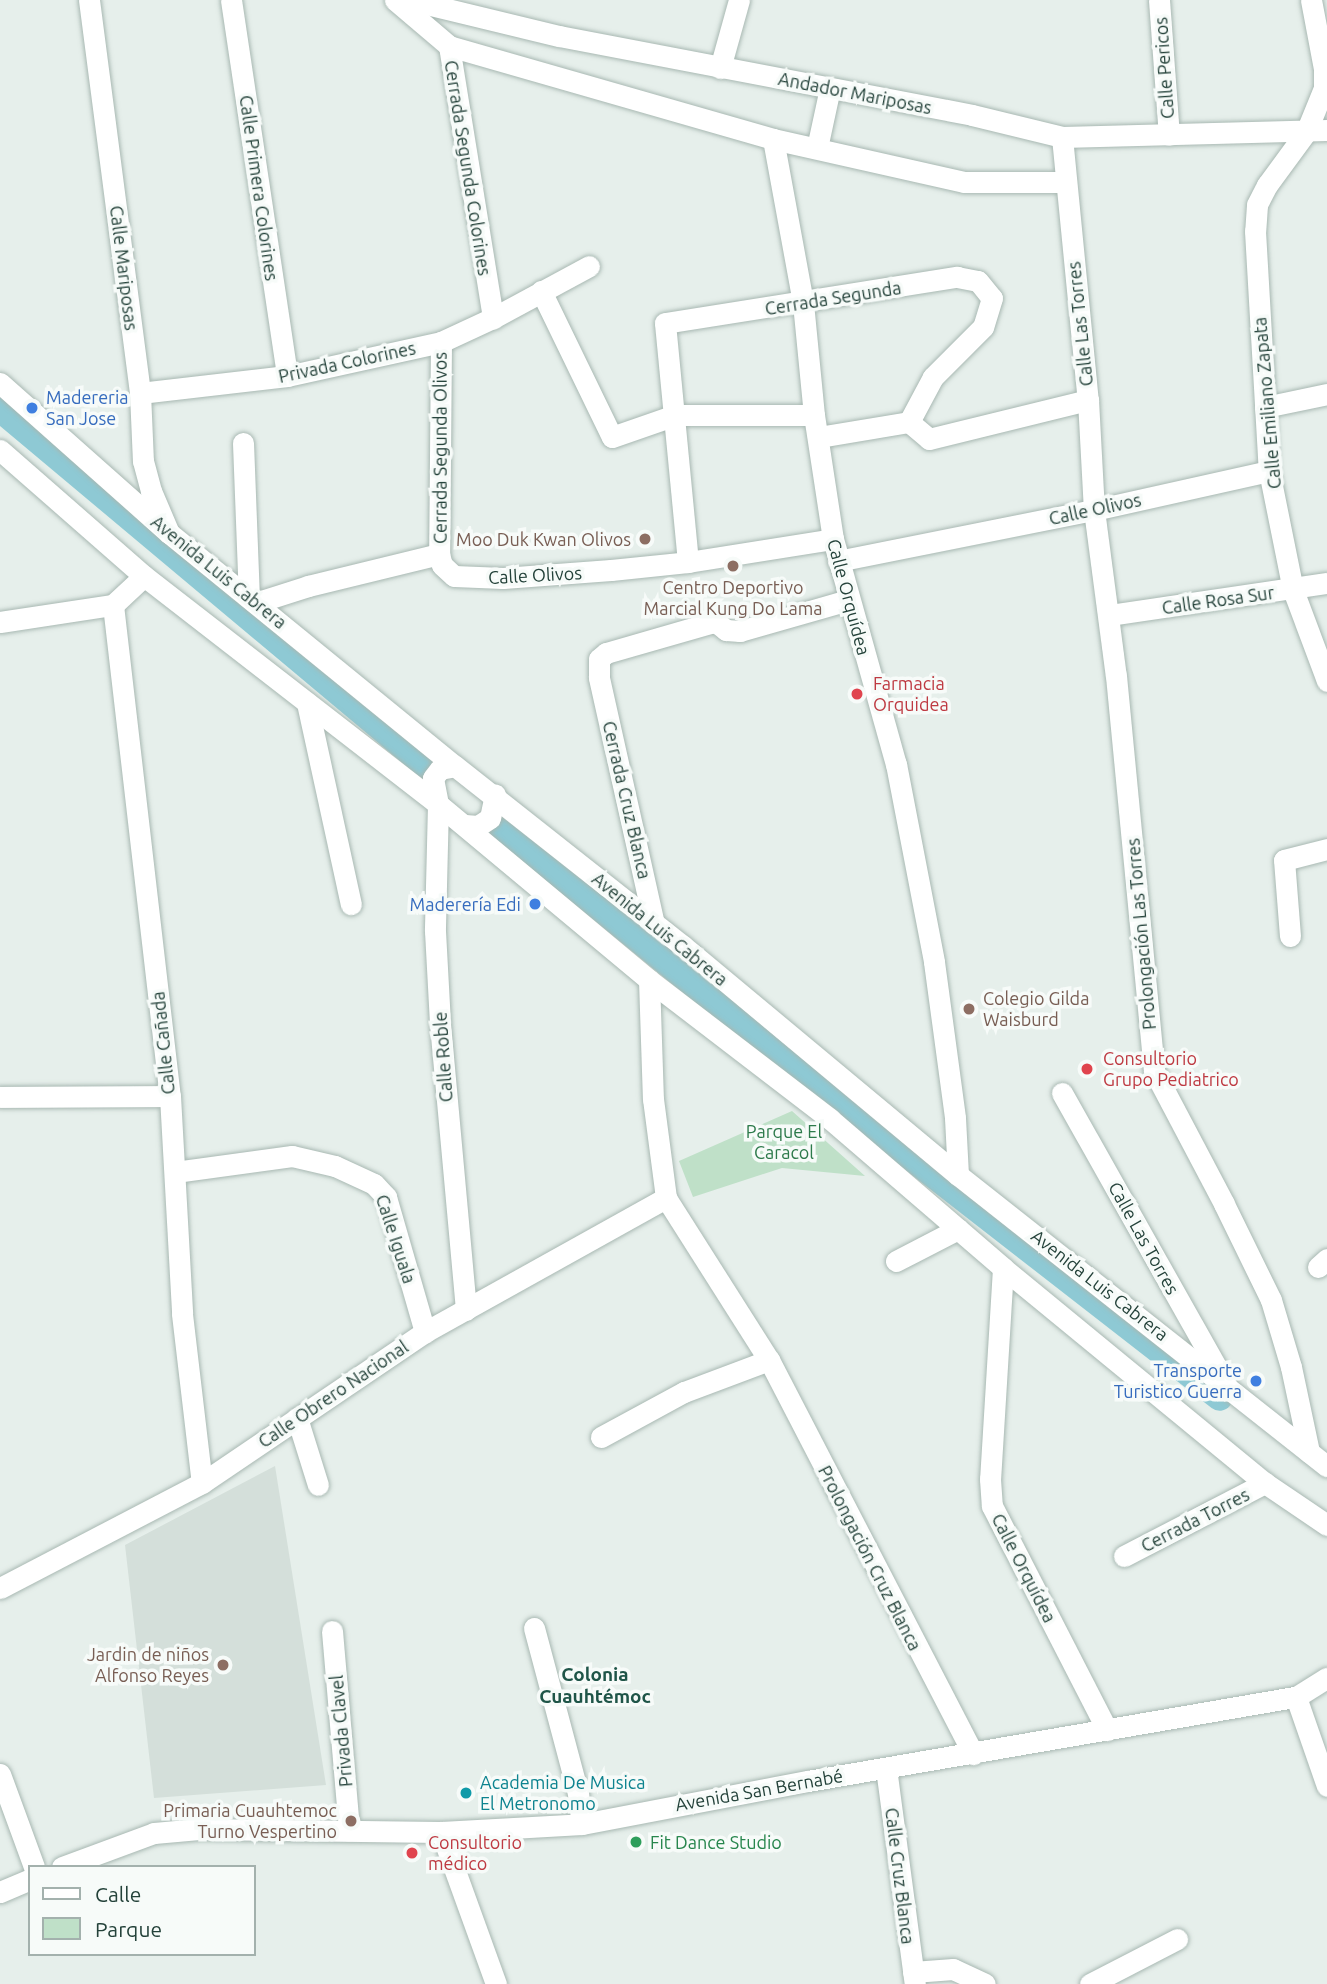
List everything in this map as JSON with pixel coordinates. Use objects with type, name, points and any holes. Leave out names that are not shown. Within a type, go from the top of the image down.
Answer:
[{"type":"street","name":"Calle Mariposas","points":[[89,0],[140,393],[145,470],[169,533]]},
{"type":"street","name":"Calle Primera Colorines","points":[[231,0],[287,376]]},
{"type":"street","name":"Cerrada Segunda Colorines","points":[[395,0],[449,46],[493,318]]},
{"type":"street","name":"Andador Mariposas","points":[[410,0],[559,36],[972,115],[1062,137],[1316,131]]},
{"type":"street","points":[[720,68],[739,0]]},
{"type":"street","name":"Calle Pericos","points":[[1159,0],[1169,135]]},
{"type":"street","name":"Calle Emiliano Zapata","points":[[1311,0],[1324,69],[1316,131],[1267,185],[1257,205],[1255,231],[1269,471],[1293,590],[1327,681]]},
{"type":"street","points":[[449,46],[774,139],[964,182],[1066,182]]},
{"type":"street","points":[[817,148],[830,88]]},
{"type":"street","name":"Calle Las Torres","points":[[1062,137],[1088,401],[1094,510]]},
{"type":"street","name":"Calle Orquídea","points":[[774,139],[803,303],[814,415],[833,538],[848,600],[893,752],[934,962],[955,1118],[958,1175]]},
{"type":"street","name":"Privada Colorines","points":[[140,393],[287,376],[441,342],[493,318],[589,266]]},
{"type":"street","name":"Cerrada Segunda","points":[[675,415],[665,323],[957,278],[978,281],[992,298],[983,327],[933,377],[909,422]]},
{"type":"street","points":[[541,291],[612,437],[675,415],[814,415]]},
{"type":"street","name":"Cerrada Segunda Olivos","points":[[439,554],[441,342]]},
{"type":"street","name":"Avenida Luis Cabrera","points":[[0,383],[169,533],[252,601],[654,924],[958,1175],[1327,1466]]},
{"type":"street","points":[[1265,407],[1327,394]]},
{"type":"street","points":[[818,437],[909,422],[929,439],[1088,401]]},
{"type":"street","points":[[675,415],[688,562]]},
{"type":"street","points":[[243,443],[252,601],[439,554]]},
{"type":"street","points":[[0,450],[144,576],[465,825],[649,980],[830,1119],[1003,1268],[1265,1483],[1327,1525]]},
{"type":"street","name":"Calle Olivos","points":[[838,561],[1094,510],[1269,471]]},
{"type":"street","name":"Prolongación Las Torres","points":[[1094,510],[1109,615],[1154,1071],[1271,1300],[1291,1367],[1308,1452]]},
{"type":"street","name":"Calle Olivos","points":[[439,554],[442,565],[454,576],[475,578],[688,562],[833,538]]},
{"type":"street","points":[[0,622],[113,605],[144,576]]},
{"type":"street","name":"Calle Rosa Sur","points":[[1109,615],[1327,583]]},
{"type":"street","name":"Cerrada Cruz Blanca","points":[[654,924],[599,677],[599,659],[606,653],[716,622],[726,630],[740,631],[848,600]]},
{"type":"street","name":"Calle Cañada","points":[[113,605],[170,1096],[182,1314],[202,1483]]},
{"type":"street","points":[[307,703],[351,904]]},
{"type":"street","points":[[438,804],[433,778],[440,769],[455,766]]},
{"type":"street","points":[[465,825],[478,826],[490,818],[495,796]]},
{"type":"street","name":"Calle Roble","points":[[438,804],[435,905],[440,1024],[466,1310]]},
{"type":"street","points":[[1290,936],[1284,860],[1327,849]]},
{"type":"street","name":"Prolongación Cruz Blanca","points":[[649,980],[653,1099],[666,1198],[769,1360],[972,1754]]},
{"type":"street","name":"Calle Las Torres","points":[[1062,1093],[1226,1384]]},
{"type":"street","points":[[0,1097],[170,1096]]},
{"type":"street","name":"Calle Iguala","points":[[175,1172],[292,1156],[335,1166],[374,1184],[386,1197],[425,1332]]},
{"type":"street","name":"Calle Obrero Nacional","points":[[0,1588],[202,1483],[425,1332],[666,1198]]},
{"type":"street","points":[[896,1261],[958,1229]]},
{"type":"street","name":"Calle Orquídea","points":[[1003,1268],[990,1479],[992,1506],[999,1525],[1107,1730]]},
{"type":"street","points":[[601,1437],[684,1392],[769,1360]]},
{"type":"street","points":[[297,1418],[318,1485]]},
{"type":"street","name":"Cerrada Torres","points":[[1124,1556],[1265,1483]]},
{"type":"street","points":[[534,1628],[578,1793],[582,1824]]},
{"type":"street","name":"Privada Clavel","points":[[332,1631],[349,1830]]},
{"type":"street","name":"Avenida San Bernabé","points":[[67,1865],[154,1833],[199,1829],[441,1832],[582,1824],[1296,1697],[1327,1678]]},
{"type":"street","points":[[1296,1697],[1327,1786]]},
{"type":"street","name":"Calle Cruz Blanca","points":[[886,1768],[914,1978]]},
{"type":"street","points":[[0,1774],[33,1865]]},
{"type":"street","points":[[441,1832],[496,1984]]},
{"type":"street","points":[[0,1892],[28,1880]]},
{"type":"street","points":[[1090,1984],[1177,1939]]},
{"type":"street","points":[[914,1978],[953,1969],[985,1984]]},
{"type":"shaded area","name":"Jardin de niños Alfonso Reyes","points":[[275,1466],[326,1785],[154,1798],[125,1545]]},
{"type":"green space","name":"Parque El Caracol","points":[[792,1111],[865,1176],[782,1168],[693,1197],[679,1161]]},
{"type":"waterway","points":[[0,409],[426,766]]},
{"type":"waterway","points":[[497,824],[798,1070],[1220,1398]]},
{"type":"place","name":"Madereria San Jose","points":[[32,408]]},
{"type":"place","name":"Moo Duk Kwan Olivos","points":[[645,539]]},
{"type":"place","name":"Centro Deportivo Marcial Kung Do Lama","points":[[733,566]]},
{"type":"place","name":"Farmacia Orquidea","points":[[857,694]]},
{"type":"place","name":"Maderería Edi","points":[[535,904]]},
{"type":"place","name":"Colegio Gilda Waisburd","points":[[969,1009]]},
{"type":"place","name":"Consultorio Grupo Pediatrico","points":[[1087,1069]]},
{"type":"place","name":"Transporte Turistico Guerra","points":[[1256,1381]]},
{"type":"place","name":"Jardin de niños Alfonso Reyes","points":[[223,1665]]},
{"type":"place","name":"Academia De Musica El Metronomo","points":[[466,1793]]},
{"type":"place","name":"Primaria Cuauhtemoc Turno Vespertino","points":[[351,1821]]},
{"type":"place","name":"Fit Dance Studio","points":[[636,1842]]},
{"type":"place","name":"Consultorio médico","points":[[412,1853]]},
{"type":"district","name":"Colonia Cuauhtémoc","points":[[595,1686]]}]
